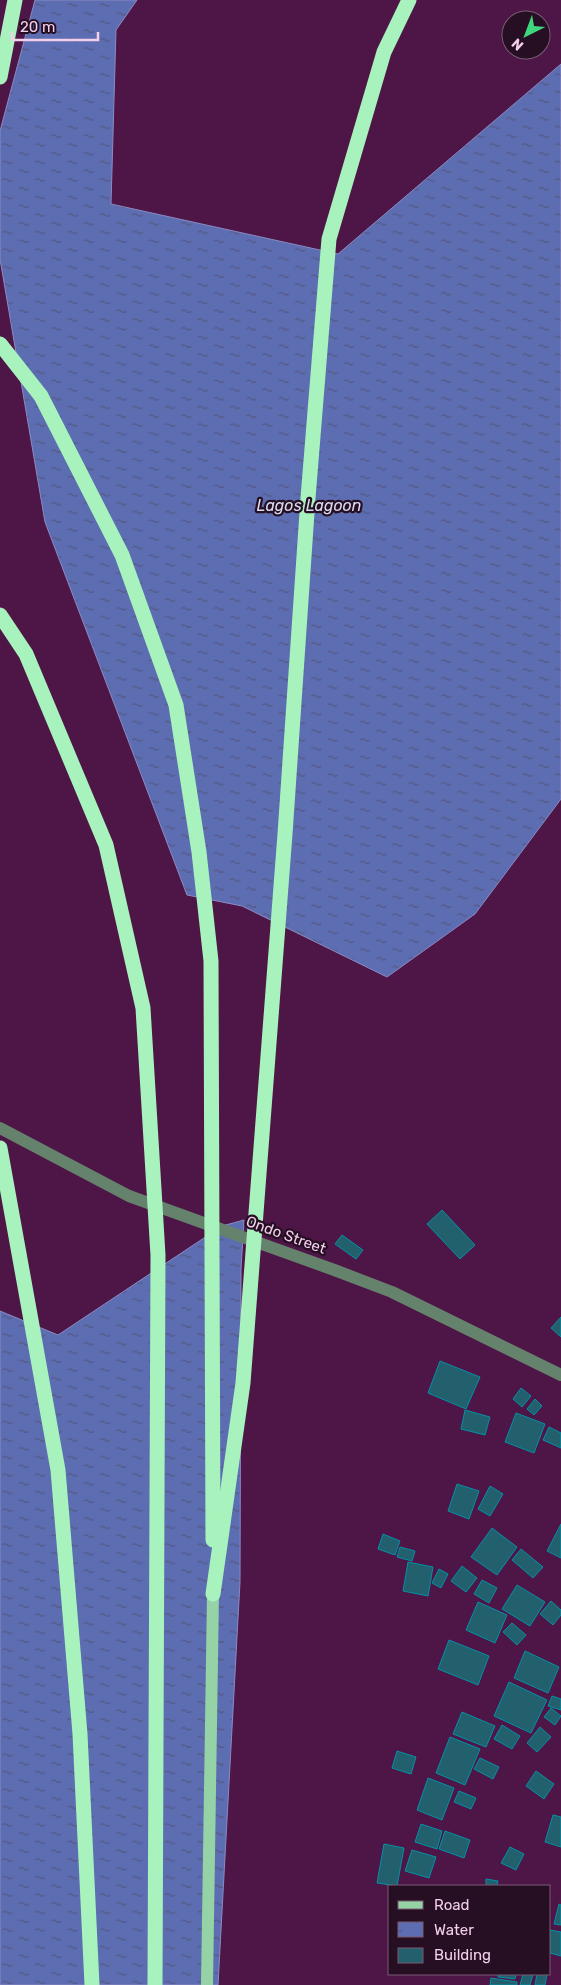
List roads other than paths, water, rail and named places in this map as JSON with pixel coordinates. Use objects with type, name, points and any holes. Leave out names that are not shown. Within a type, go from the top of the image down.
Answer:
[{"type":"highway","points":[[0,77],[15,0]]},
{"type":"highway","points":[[213,1594],[243,1383],[285,834],[308,498],[329,239],[384,52],[409,0]]},
{"type":"highway","points":[[0,344],[40,396],[122,555],[176,705],[199,852],[211,961],[213,1594]]},
{"type":"highway","points":[[0,615],[26,654],[106,845],[143,1008],[158,1256],[155,1985]]},
{"type":"highway","points":[[0,1148],[58,1470],[80,1734],[92,1985]]},
{"type":"main road","points":[[207,1985],[213,1594]]},
{"type":"street","name":"Ondo Street","points":[[0,1128],[129,1196],[337,1270],[392,1292],[561,1375]]},
{"type":"water","name":"Lagos Lagoon","points":[[35,0],[137,0],[116,30],[111,204],[338,254],[561,64],[561,799],[475,914],[387,977],[242,906],[187,895],[45,522],[0,259],[0,131]]},
{"type":"water","points":[[244,1220],[241,1269],[240,1582],[218,1985],[0,1985],[0,1311],[58,1335],[222,1226]]}]
